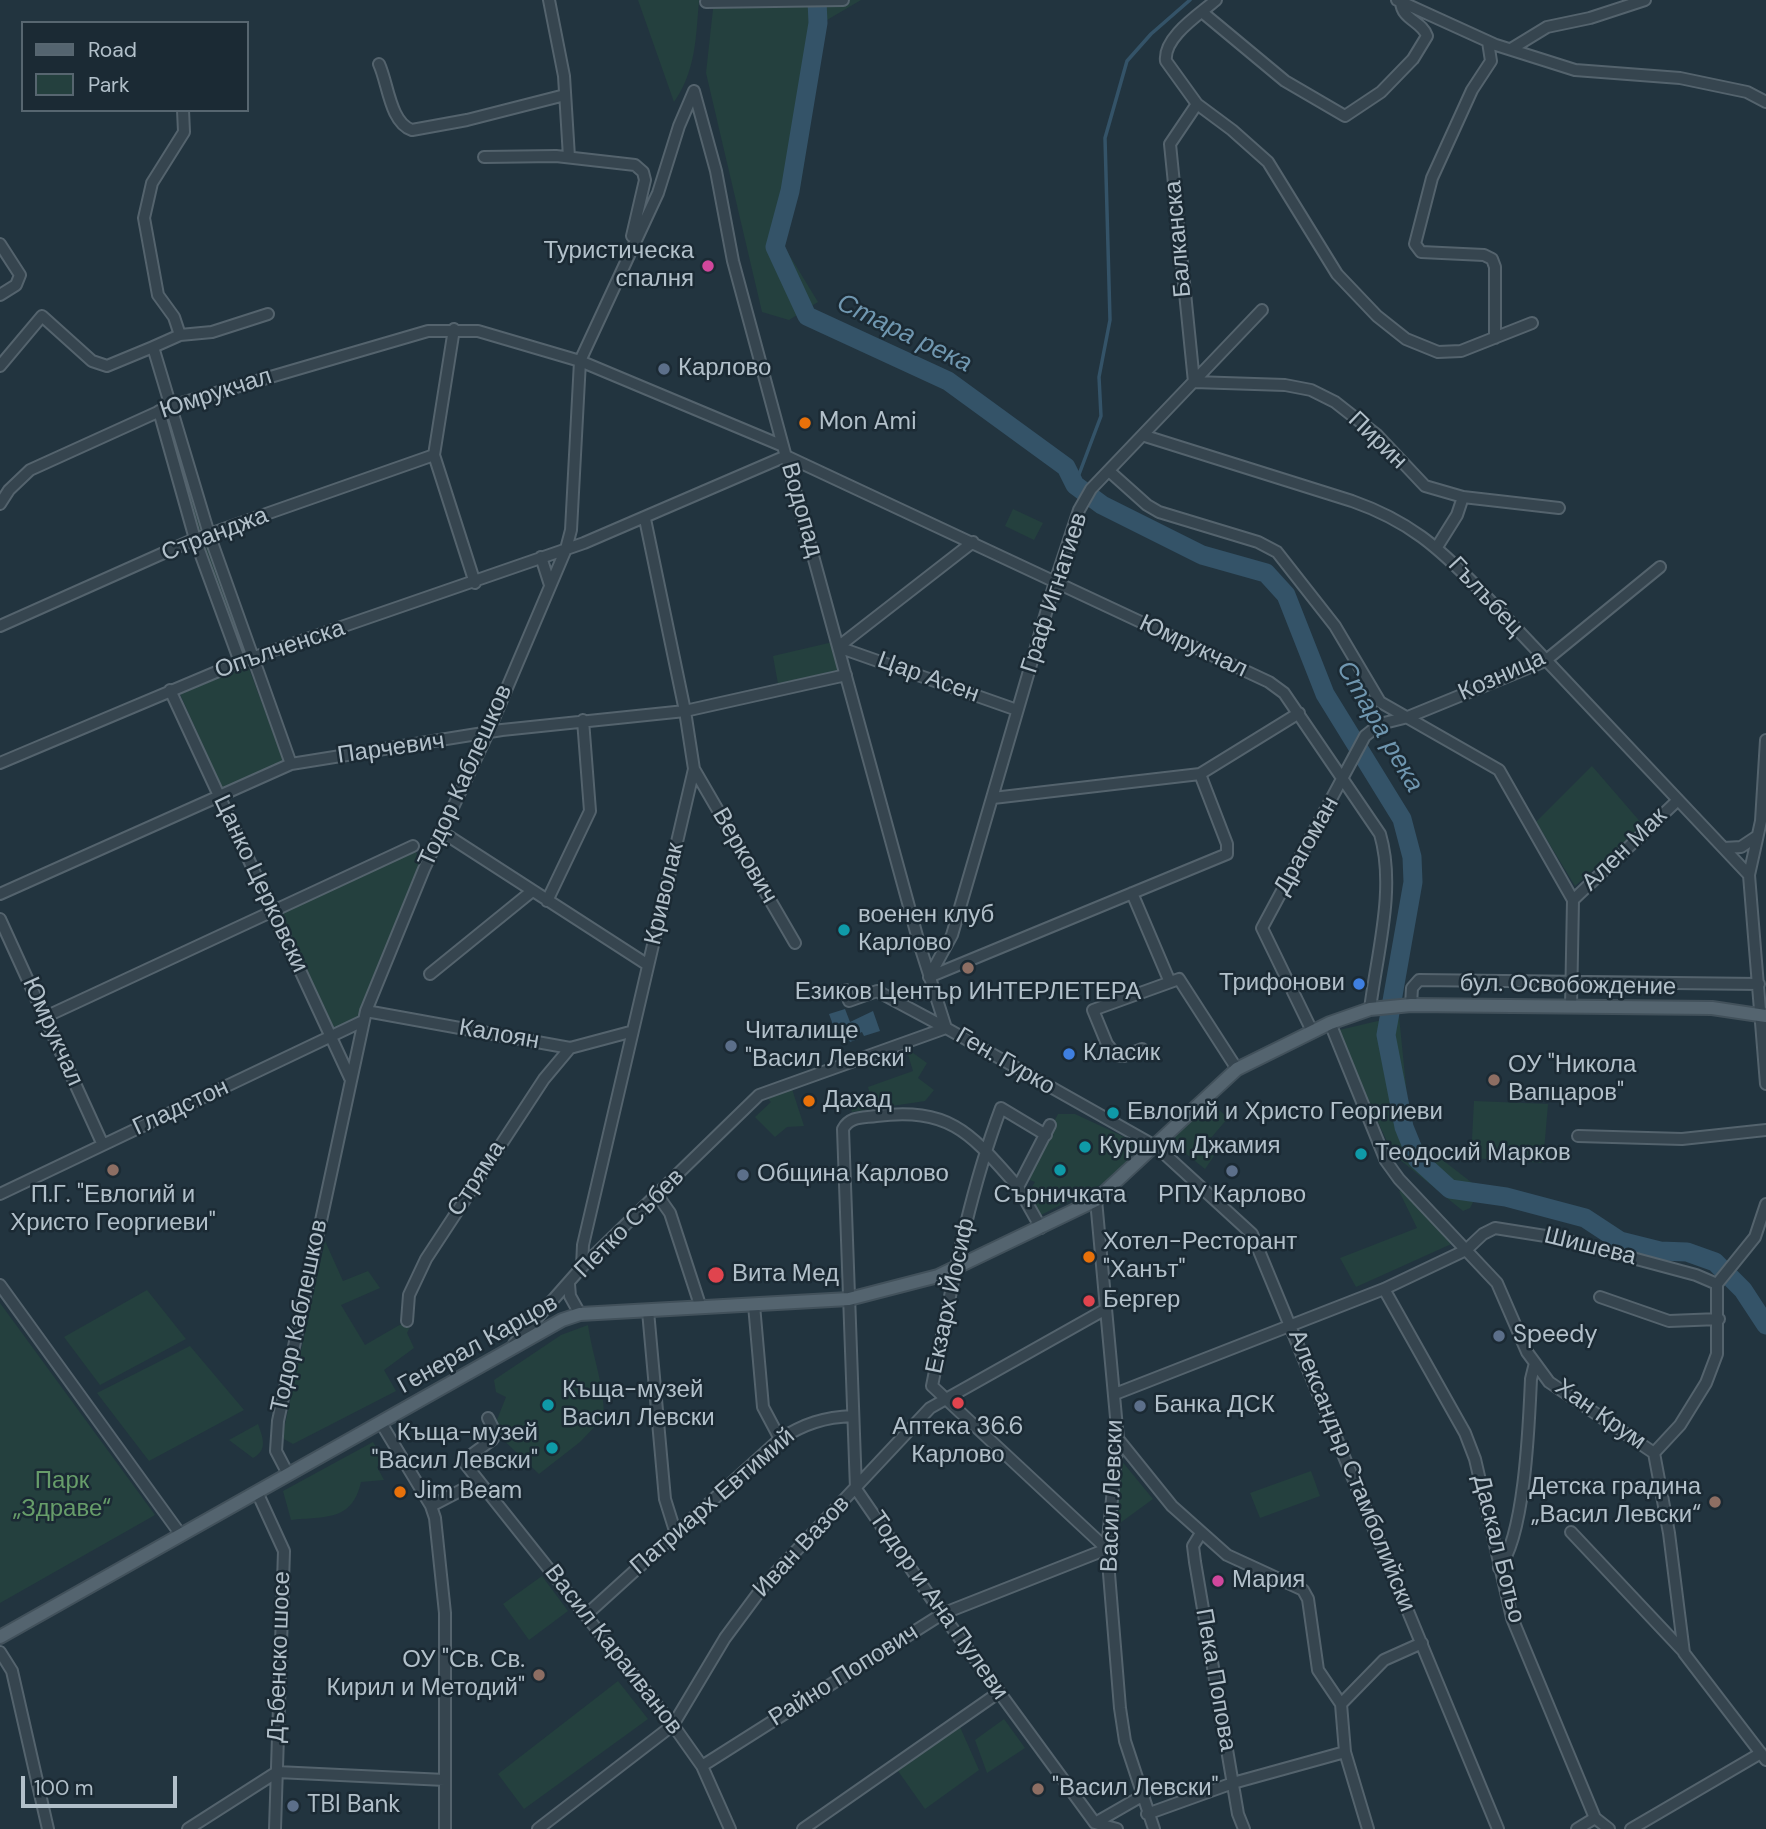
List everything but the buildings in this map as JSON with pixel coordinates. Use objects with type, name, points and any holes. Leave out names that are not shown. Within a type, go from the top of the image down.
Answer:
[{"type":"main road","name":"бул. Освобождение","points":[[1370,1009],[1411,1005],[1712,1008],[1763,1014]]},
{"type":"main road","name":"Генерал Карцов","points":[[0,1637],[547,1327],[580,1314],[849,1299],[953,1270],[1096,1200],[1157,1147],[1237,1069],[1312,1031],[1370,1009]]},
{"type":"street","points":[[549,0],[565,95],[569,157]]},
{"type":"street","points":[[706,2],[807,3],[843,0]]},
{"type":"street","points":[[1216,0],[1175,39],[1167,52],[1166,61],[1197,104],[1268,162],[1337,274],[1377,316],[1406,339],[1438,352],[1461,351],[1532,323]]},
{"type":"street","points":[[1511,49],[1547,27],[1590,18],[1645,0]]},
{"type":"street","points":[[1202,12],[1285,81],[1345,116],[1388,85],[1413,59],[1427,36],[1421,26],[1405,14],[1399,1]]},
{"type":"street","points":[[1399,1],[1488,42],[1575,70],[1680,78],[1747,92],[1766,102]]},
{"type":"street","points":[[1488,42],[1492,61],[1472,90],[1437,166],[1415,244],[1421,252],[1484,255],[1492,259],[1495,267],[1495,338]]},
{"type":"street","points":[[379,64],[398,117],[406,128],[412,130],[467,120],[565,95]]},
{"type":"street","name":"Тодор Каблешков","points":[[288,1474],[276,1451],[278,1421],[365,1016],[566,549],[571,530],[580,361],[658,193],[679,126],[694,91]]},
{"type":"street","name":"Водопад","points":[[694,91],[716,171],[733,261],[915,927]]},
{"type":"street","name":"Балканска","points":[[1195,382],[1170,144],[1197,104]]},
{"type":"street","points":[[180,335],[174,317],[156,287],[144,232],[146,201],[160,167],[184,132],[183,112]]},
{"type":"street","points":[[484,156],[569,157],[635,165],[643,173],[645,180],[630,249]]},
{"type":"street","points":[[0,244],[20,275],[16,285],[0,295]]},
{"type":"street","name":"Граф Игнатиев","points":[[929,977],[952,935],[1055,582],[1079,510],[1091,489],[1145,436],[1262,310]]},
{"type":"street","points":[[0,366],[42,316],[92,361],[107,366],[180,335],[212,332],[268,314]]},
{"type":"street","points":[[454,329],[434,455],[475,583]]},
{"type":"street","name":"Юмрукчал","points":[[0,505],[9,490],[30,470],[171,406],[428,331],[478,331],[580,361],[784,451],[1269,682],[1284,693],[1380,834],[1386,856],[1385,890],[1370,1009]]},
{"type":"street","points":[[153,346],[209,534],[290,764]]},
{"type":"street","name":"Пирин","points":[[1195,382],[1284,384],[1311,390],[1335,402],[1377,435],[1425,486],[1463,497],[1559,508]]},
{"type":"street","points":[[159,411],[195,539],[240,662]]},
{"type":"street","name":"Гълъбец","points":[[1145,436],[1384,512],[1437,547],[1749,875]]},
{"type":"street","name":"Опълченска","points":[[0,763],[240,662],[475,583],[645,519],[784,451]]},
{"type":"street","name":"Странджа","points":[[0,626],[195,539],[434,455]]},
{"type":"street","points":[[1109,471],[1159,512],[1258,542],[1277,552],[1335,626],[1380,702],[1499,770],[1573,900],[1571,1007]]},
{"type":"street","points":[[1437,547],[1457,515],[1463,497]]},
{"type":"street","name":"Криволак","points":[[582,1267],[583,1245],[630,1032],[694,769],[685,711],[645,519]]},
{"type":"street","points":[[838,647],[973,541]]},
{"type":"street","points":[[541,557],[550,585]]},
{"type":"street","name":"Козница","points":[[1366,736],[1380,724],[1408,716],[1545,661],[1660,567]]},
{"type":"street","name":"Цар Асен","points":[[838,647],[1017,710]]},
{"type":"street","name":"Парчевич","points":[[0,894],[290,764],[583,720],[685,711],[846,675]]},
{"type":"street","name":"Цанко Церковски","points":[[170,690],[350,1077]]},
{"type":"street","points":[[993,798],[1200,774],[1299,713]]},
{"type":"street","points":[[547,901],[590,811],[583,720]]},
{"type":"street","name":"Драгоман","points":[[1312,1031],[1262,928],[1366,736]]},
{"type":"street","points":[[1766,740],[1761,821],[1749,875],[1763,1014],[1766,1084]]},
{"type":"street","name":"Веркович","points":[[694,769],[795,943]]},
{"type":"street","points":[[929,977],[1135,898],[1227,854],[1227,844],[1200,774]]},
{"type":"street","name":"Ален Мак","points":[[1573,900],[1678,800]]},
{"type":"street","points":[[442,832],[531,892],[648,965]]},
{"type":"street","points":[[1724,848],[1741,846],[1756,837]]},
{"type":"street","points":[[45,1017],[413,846]]},
{"type":"street","points":[[430,974],[531,892]]},
{"type":"street","points":[[1135,898],[1169,980]]},
{"type":"street","name":"Юмрукчал","points":[[0,919],[103,1145]]},
{"type":"street","name":"Ген. Гурко","points":[[915,927],[946,1028],[1157,1147]]},
{"type":"street","points":[[1142,1049],[1124,1056],[1116,1055],[1107,1044],[1093,1010],[1169,980],[1179,979],[1237,1069]]},
{"type":"street","points":[[1411,1005],[1412,988],[1419,981],[1759,984]]},
{"type":"street","points":[[846,990],[849,1001],[877,991],[946,1028]]},
{"type":"street","name":"Гладстон","points":[[0,1194],[330,1037],[365,1016]]},
{"type":"street","name":"Калоян","points":[[365,1016],[570,1048],[630,1032]]},
{"type":"street","name":"Хан Крум","points":[[1330,1023],[1386,1161],[1399,1179],[1497,1283],[1535,1363],[1565,1394],[1654,1453],[1669,1533],[1684,1653]]},
{"type":"street","name":"Петко Събев","points":[[510,1349],[582,1267],[759,1095],[946,1028]]},
{"type":"street","name":"Стряма","points":[[407,1321],[408,1295],[426,1259],[544,1079],[570,1048]]},
{"type":"street","name":"Екзарх Йосиф","points":[[1018,1186],[1048,1130],[1001,1108],[985,1150],[953,1270],[932,1386],[1107,1549]]},
{"type":"street","name":"Тодор и Ана Пулеви","points":[[985,1150],[975,1139],[935,1116],[911,1112],[853,1119],[843,1129],[856,1489],[998,1693],[1095,1824]]},
{"type":"street","points":[[1578,1136],[1682,1139],[1766,1130]]},
{"type":"street","name":"Александър Стамболийски","points":[[1157,1147],[1252,1234],[1498,1829]]},
{"type":"street","points":[[985,1150],[1018,1186],[1041,1228]]},
{"type":"street","points":[[658,1196],[670,1213],[701,1308]]},
{"type":"street","name":"Васил Левски","points":[[1096,1200],[1118,1439],[1107,1549],[1120,1708],[1125,1741],[1154,1829]]},
{"type":"street","points":[[1654,1453],[1680,1425],[1706,1384],[1717,1354],[1719,1282],[1755,1237],[1766,1204]]},
{"type":"street","name":"Шишева","points":[[1115,1394],[1384,1289],[1466,1250],[1483,1234],[1505,1228],[1639,1259],[1719,1282]]},
{"type":"street","points":[[569,1284],[570,1296],[580,1314]]},
{"type":"street","points":[[0,1285],[181,1535]]},
{"type":"street","name":"Даскал Ботьо","points":[[1384,1289],[1465,1433],[1475,1459],[1513,1618],[1595,1818]]},
{"type":"street","name":"Шишева","points":[[1600,1297],[1669,1321],[1719,1319]]},
{"type":"street","points":[[754,1305],[763,1407],[780,1439]]},
{"type":"street","name":"Иван Вазов","points":[[538,1829],[673,1725],[724,1638],[765,1584],[930,1408],[1107,1309]]},
{"type":"street","points":[[648,1311],[663,1487],[675,1531]]},
{"type":"street","points":[[1499,1568],[1511,1545],[1522,1485],[1531,1380],[1535,1363]]},
{"type":"street","name":"Патриарх Евтимий","points":[[586,1615],[675,1531],[780,1439],[803,1425],[828,1417],[853,1416]]},
{"type":"street","points":[[431,1506],[479,1481],[463,1461],[493,1439],[494,1430],[488,1418]]},
{"type":"street","points":[[381,1423],[431,1506],[445,1613],[445,1829]]},
{"type":"street","points":[[1118,1439],[1172,1506],[1227,1555],[1303,1590],[1307,1599],[1318,1670],[1341,1704],[1345,1752],[1368,1829]]},
{"type":"street","name":"Васил Караиванов","points":[[479,1481],[673,1725],[702,1766],[730,1829]]},
{"type":"street","name":"Дъбенско шосе","points":[[257,1492],[284,1550],[275,1829]]},
{"type":"street","points":[[1571,1532],[1684,1653],[1763,1756],[1631,1829]]},
{"type":"street","name":"Пека Попова","points":[[1201,1533],[1193,1546],[1195,1562],[1233,1783],[1244,1829]]},
{"type":"street","name":"Райно Попович","points":[[702,1766],[942,1614],[1107,1549]]},
{"type":"street","points":[[1341,1704],[1384,1660],[1422,1643]]},
{"type":"street","points":[[0,1652],[12,1671],[48,1829]]},
{"type":"street","points":[[803,1829],[998,1693]]},
{"type":"street","points":[[1147,1814],[1233,1783],[1345,1752]]},
{"type":"street","points":[[188,1829],[277,1772],[445,1780]]},
{"type":"street","points":[[1095,1824],[1142,1796]]},
{"type":"street","points":[[1577,1829],[1595,1818],[1609,1829]]},
{"type":"street","points":[[1095,1824],[1117,1829]]},
{"type":"green space","points":[[638,0],[699,0],[691,66],[674,102]]},
{"type":"green space","points":[[714,0],[861,0],[827,20],[800,188],[782,243],[818,302],[789,320],[762,312],[706,73]]},
{"type":"green space","points":[[171,406],[254,657],[240,662],[159,411]]},
{"type":"green space","points":[[1013,509],[1043,523],[1034,540],[1005,526]]},
{"type":"green space","points":[[833,642],[842,669],[778,684],[773,656]]},
{"type":"green space","points":[[248,666],[284,762],[222,788],[180,694]]},
{"type":"green space","points":[[1592,766],[1643,825],[1575,886],[1536,822]]},
{"type":"green space","points":[[413,846],[424,869],[363,1021],[330,1037],[272,912]]},
{"type":"green space","points":[[1399,1016],[1410,1126],[1418,1141],[1480,1189],[1470,1208],[1463,1211],[1393,1154],[1335,1031]]},
{"type":"green space","points":[[906,1048],[927,1063],[918,1078],[934,1090],[925,1101],[852,1112],[850,1105],[871,1098],[868,1087],[913,1071]]},
{"type":"green space","points":[[791,1086],[804,1126],[787,1127],[775,1137],[755,1117],[771,1102],[768,1099]]},
{"type":"green space","points":[[1209,1101],[1228,1118],[1204,1146],[1214,1156],[1205,1169],[1170,1141]]},
{"type":"green space","points":[[1474,1101],[1548,1104],[1543,1163],[1471,1158]]},
{"type":"green space","points":[[1058,1114],[1075,1114],[1146,1147],[1106,1182],[1039,1216],[1026,1196],[1035,1182],[1025,1178]]},
{"type":"green space","points":[[1408,1188],[1458,1241],[1356,1287],[1340,1258],[1417,1228],[1399,1191]]},
{"type":"green space","points":[[325,1241],[343,1281],[368,1271],[380,1288],[341,1305],[365,1345],[415,1316],[407,1333],[414,1348],[384,1370],[396,1391],[293,1444],[282,1438]]},
{"type":"green space","points":[[147,1290],[186,1339],[100,1385],[64,1337]]},
{"type":"green space","name":"Парк „Здраве“","points":[[0,1303],[155,1515],[0,1603]]},
{"type":"green space","points":[[588,1325],[602,1393],[604,1417],[580,1442],[539,1474],[493,1430],[506,1397],[496,1392],[494,1380],[561,1335]]},
{"type":"green space","points":[[190,1346],[244,1410],[149,1461],[97,1393]]},
{"type":"green space","points":[[258,1424],[263,1439],[262,1447],[253,1458],[229,1440]]},
{"type":"green space","points":[[373,1442],[385,1461],[377,1467],[384,1480],[361,1482],[357,1495],[344,1511],[326,1517],[291,1520],[283,1491]]},
{"type":"green space","points":[[1116,1454],[1153,1499],[1109,1531]]},
{"type":"green space","points":[[1311,1471],[1320,1496],[1260,1518],[1250,1493]]},
{"type":"green space","points":[[542,1576],[568,1611],[529,1640],[503,1604]]},
{"type":"green space","points":[[618,1681],[648,1719],[524,1809],[498,1774]]},
{"type":"green space","points":[[1004,1719],[1025,1748],[987,1773],[975,1740]]},
{"type":"green space","points":[[960,1727],[979,1770],[925,1809],[898,1771]]},
{"type":"water","points":[[845,1009],[850,1022],[873,1011],[880,1031],[864,1036],[862,1032],[857,1034],[858,1039],[850,1042],[845,1030],[836,1033],[829,1014]]},
{"type":"waterway","name":"Стара река","points":[[817,0],[818,23],[790,191],[775,247],[807,316],[948,381],[1066,467],[1075,485],[1102,505],[1202,555],[1266,573],[1286,595],[1325,694],[1402,819],[1412,857],[1413,882],[1386,1035],[1404,1127],[1417,1159],[1450,1189],[1506,1197],[1585,1218],[1620,1241],[1660,1251],[1687,1252],[1715,1262],[1743,1290],[1766,1325]]},
{"type":"waterway","points":[[1075,485],[1101,416],[1099,377],[1110,320],[1105,138],[1127,61],[1151,34],[1190,0]]},
{"type":"place","name":"Туристическа спалня","points":[[708,266]]},
{"type":"place","name":"Карлово","points":[[664,369]]},
{"type":"place","name":"Mon Ami","points":[[805,423]]},
{"type":"place","name":"военен клуб Карлово","points":[[844,930]]},
{"type":"place","name":"Езиков Център ИНТЕРЛЕТЕРА","points":[[968,968]]},
{"type":"place","name":"Трифонови","points":[[1359,984]]},
{"type":"place","name":"Читалище \"Васил Левски\"","points":[[731,1046]]},
{"type":"place","name":"Класик","points":[[1069,1054]]},
{"type":"place","name":"ОУ \"Никола Вапцаров\"","points":[[1494,1080]]},
{"type":"place","name":"Дахад","points":[[809,1101]]},
{"type":"place","name":"Евлогий и Христо Георгиеви","points":[[1113,1113]]},
{"type":"place","name":"Куршум Джамия","points":[[1085,1147]]},
{"type":"place","name":"Теодосий Марков","points":[[1361,1154]]},
{"type":"place","name":"П.Г. \"Евлогий и Христо Георгиеви\"","points":[[113,1170]]},
{"type":"place","name":"Сърничката","points":[[1060,1170]]},
{"type":"place","name":"РПУ Карлово","points":[[1232,1171]]},
{"type":"place","name":"Община Карлово","points":[[743,1175]]},
{"type":"place","name":"Хотел-Ресторант \"Ханът\"","points":[[1089,1257]]},
{"type":"place","name":"Вита Мед","points":[[716,1275]]},
{"type":"place","name":"Бергер","points":[[1089,1301]]},
{"type":"place","name":"Speedy","points":[[1499,1336]]},
{"type":"place","name":"Аптека 36.6 Карлово","points":[[958,1403]]},
{"type":"place","name":"Къща-музей Васил Левски","points":[[548,1405]]},
{"type":"place","name":"Банка ДСК","points":[[1140,1406]]},
{"type":"place","name":"Къща-музей \"Васил Левски\"","points":[[552,1448]]},
{"type":"place","name":"Jim Beam","points":[[400,1492]]},
{"type":"place","name":"Детска градина „Васил Левски“","points":[[1715,1502]]},
{"type":"place","name":"Мария","points":[[1218,1581]]},
{"type":"place","name":"ОУ \"Св. Св. Кирил и Методий\"","points":[[539,1675]]},
{"type":"place","name":"\"Васил Левски\"","points":[[1038,1789]]},
{"type":"place","name":"TBI Bank","points":[[293,1806]]}]
